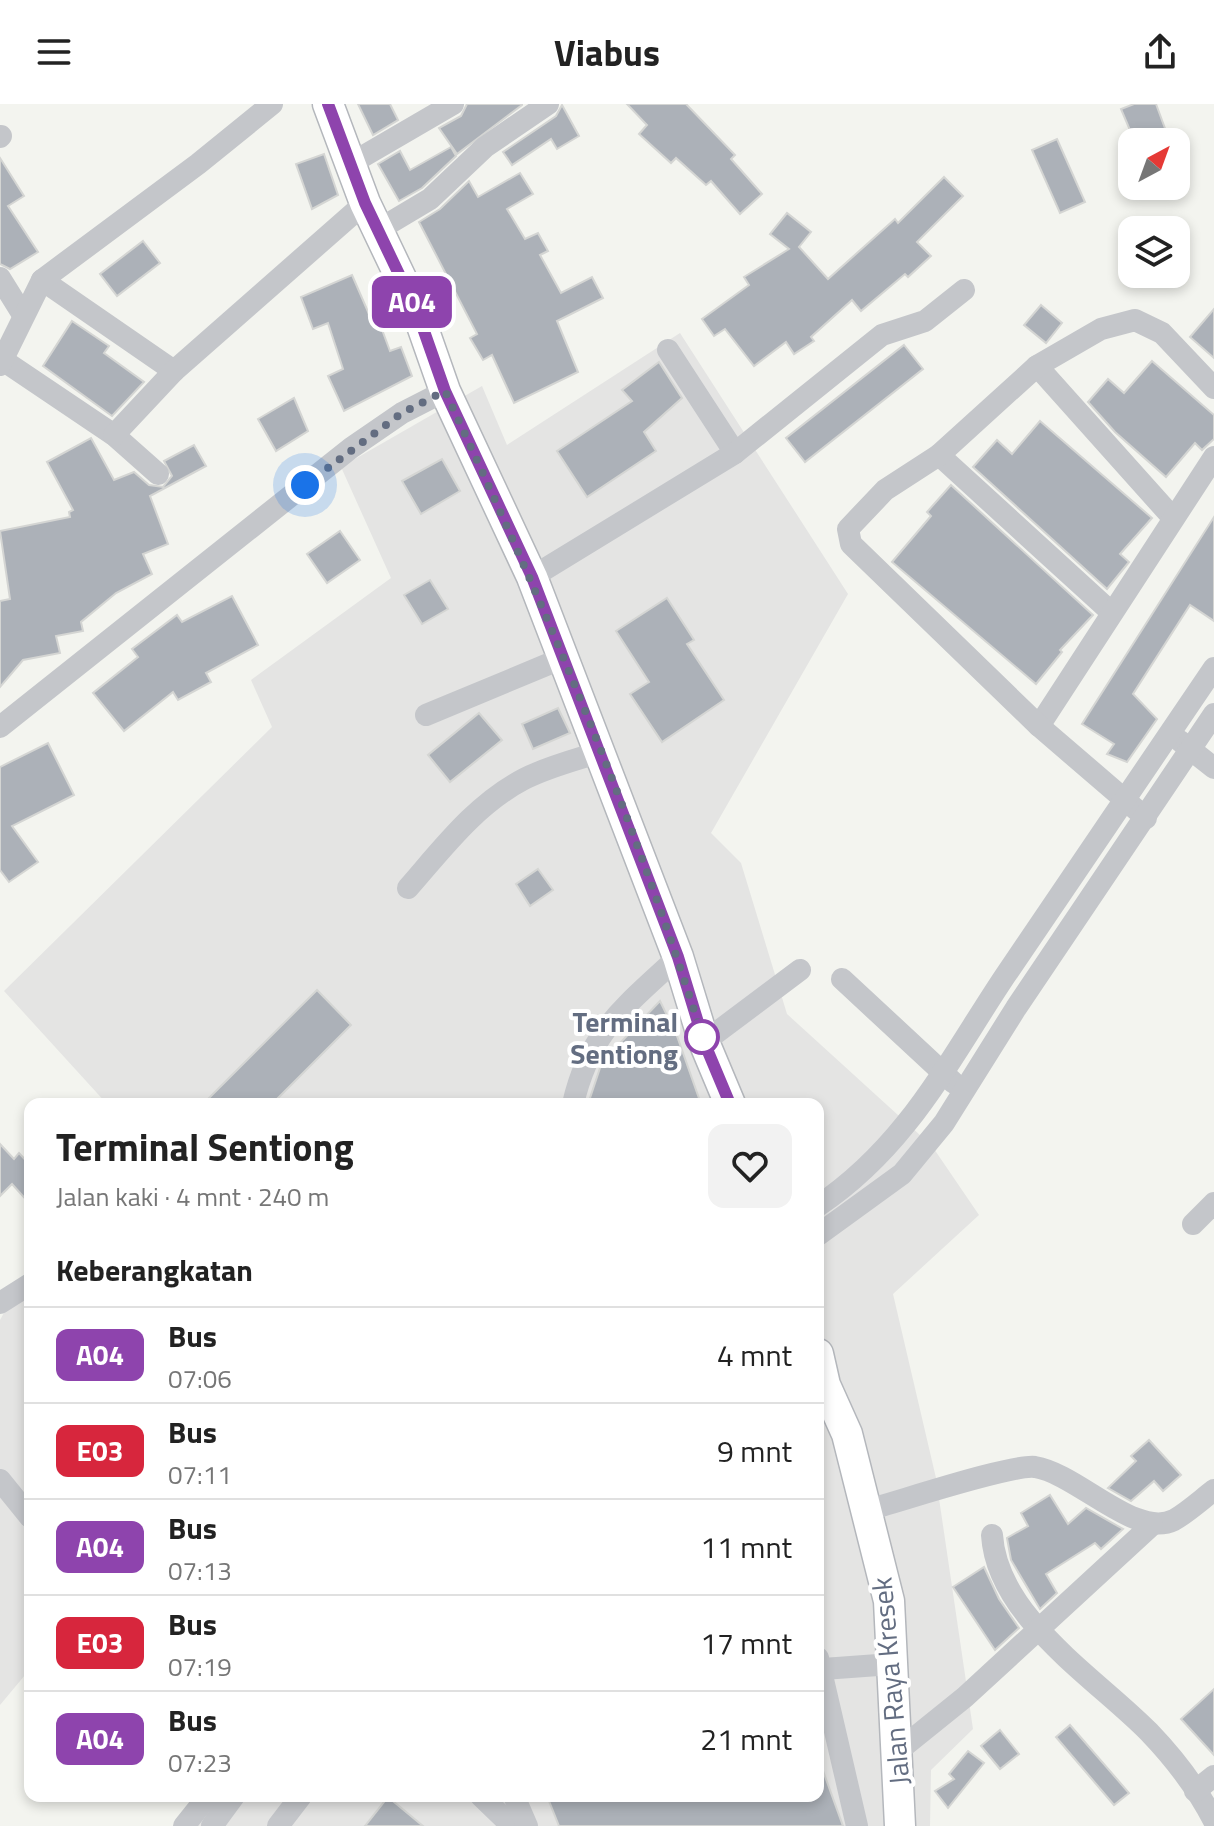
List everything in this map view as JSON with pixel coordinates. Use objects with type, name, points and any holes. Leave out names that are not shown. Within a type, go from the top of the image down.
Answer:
[{"type":"main road","points":[[328,104],[365,203],[418,314],[445,391],[532,577],[678,957],[704,1042],[727,1098]]},
{"type":"main road","name":"Jalan Raya Kresek","points":[[824,1391],[847,1434],[889,1601],[900,1826]]},
{"type":"street","points":[[158,474],[114,435],[2,363],[42,280],[198,164],[272,104]]},
{"type":"street","points":[[350,164],[453,104]]},
{"type":"street","points":[[378,230],[430,199],[485,147],[548,104]]},
{"type":"street","points":[[114,435],[174,371],[365,203]]},
{"type":"street","points":[[0,278],[23,315]]},
{"type":"street","points":[[42,280],[174,371]]},
{"type":"street","points":[[532,577],[735,453],[882,335],[925,321],[964,290]]},
{"type":"street","points":[[1146,818],[1039,726],[847,536],[848,529],[885,490],[939,455],[1037,366],[1101,329],[1135,320],[1162,333],[1214,388]]},
{"type":"street","points":[[668,350],[735,453]]},
{"type":"street","points":[[1037,366],[1173,518]]},
{"type":"street","points":[[0,727],[351,448],[402,413],[445,391]]},
{"type":"street","points":[[939,455],[1111,612]]},
{"type":"street","points":[[1039,726],[1214,457]]},
{"type":"street","points":[[426,715],[563,658]]},
{"type":"street","points":[[824,1202],[851,1184],[886,1151],[921,1108],[1214,668]]},
{"type":"street","points":[[824,1231],[902,1174],[944,1123],[1016,1008],[1214,714]]},
{"type":"street","points":[[1170,733],[1214,768]]},
{"type":"street","points":[[408,888],[459,830],[499,793],[527,777],[600,752]]},
{"type":"street","points":[[574,1098],[579,1079],[605,1026],[678,957]]},
{"type":"street","points":[[704,1042],[800,970]]},
{"type":"street","points":[[842,979],[964,1091]]},
{"type":"street","points":[[1193,1224],[1214,1203]]},
{"type":"street","points":[[0,1303],[24,1288]]},
{"type":"street","points":[[867,1510],[1032,1467],[1068,1478],[1136,1520],[1152,1525]]},
{"type":"street","points":[[0,1480],[24,1510]]},
{"type":"street","points":[[898,1751],[965,1697],[1152,1525],[1173,1520],[1214,1490]]},
{"type":"street","points":[[992,1535],[999,1569],[1037,1631],[1150,1733],[1214,1821]]},
{"type":"street","points":[[824,1663],[892,1664]]},
{"type":"street","points":[[824,1681],[857,1826]]},
{"type":"street","points":[[1195,1791],[1214,1776]]},
{"type":"street","points":[[184,1826],[203,1802]]},
{"type":"street","points":[[212,1826],[230,1802]]},
{"type":"street","points":[[278,1826],[296,1802]]},
{"type":"street","points":[[487,1802],[512,1826]]},
{"type":"street","points":[[517,1802],[527,1826]]},
{"type":"shaded area","points":[[680,333],[848,594],[711,833],[741,863],[787,1014],[932,1146],[979,1215],[893,1294],[936,1478],[973,1729],[931,1770],[930,1826],[180,1826],[200,1802],[824,1802],[824,1098],[102,1098],[4,991],[272,727],[251,680],[391,578],[341,467],[482,386],[507,445]]},
{"type":"shaded area","points":[[24,1278],[24,1676],[0,1705],[0,1320]]},
{"type":"building","points":[[358,104],[390,104],[398,120],[373,135]]},
{"type":"building","points":[[467,104],[522,105],[457,154],[439,128],[461,116]]},
{"type":"building","points":[[627,104],[686,104],[735,155],[731,159],[762,194],[740,214],[711,181],[706,185],[676,158],[671,163],[639,134],[647,125]]},
{"type":"building","points":[[1134,104],[1156,104],[1165,128],[1129,128],[1121,109]]},
{"type":"building","points":[[562,105],[579,136],[557,149],[551,139],[512,165],[503,152],[556,116]]},
{"type":"building","points":[[1057,139],[1085,202],[1060,213],[1032,150]]},
{"type":"building","points":[[451,147],[456,156],[422,188],[399,201],[378,164],[400,151],[410,170]]},
{"type":"building","points":[[324,154],[338,195],[312,209],[296,164]]},
{"type":"building","points":[[0,158],[24,196],[8,206],[38,252],[10,269],[0,264]]},
{"type":"building","points":[[520,173],[533,194],[507,209],[525,239],[538,233],[548,251],[540,255],[561,293],[592,277],[603,298],[557,321],[578,372],[514,403],[492,355],[483,360],[470,338],[477,334],[419,222],[440,209],[469,181],[478,197]]},
{"type":"building","points":[[944,177],[963,196],[917,242],[931,256],[861,311],[852,300],[811,337],[814,341],[794,354],[786,342],[754,366],[725,329],[714,336],[702,319],[749,285],[744,277],[789,249],[770,234],[787,213],[811,232],[799,247],[828,279],[895,219],[898,223]]},
{"type":"building","points":[[143,241],[160,263],[117,296],[100,274]]},
{"type":"building","points":[[352,275],[372,321],[378,319],[390,351],[401,347],[412,376],[344,411],[328,376],[343,369],[328,323],[313,329],[301,297]]},
{"type":"building","points":[[1041,305],[1062,323],[1046,343],[1024,325]]},
{"type":"building","points":[[1214,309],[1214,358],[1190,337]]},
{"type":"building","points":[[72,321],[109,346],[104,353],[144,382],[112,416],[43,366]]},
{"type":"building","points":[[904,345],[923,369],[805,462],[786,438]]},
{"type":"building","points":[[1152,361],[1214,415],[1214,439],[1202,450],[1195,443],[1166,477],[1115,432],[1088,402],[1108,379],[1124,393]]},
{"type":"building","points":[[659,362],[682,398],[644,432],[656,451],[587,497],[557,451],[632,401],[622,390]]},
{"type":"building","points":[[294,398],[308,431],[276,451],[258,419]]},
{"type":"building","points":[[1040,421],[1152,518],[1120,554],[1129,562],[1107,589],[973,467],[997,440],[1012,454]]},
{"type":"building","points":[[91,438],[114,480],[134,472],[149,485],[163,487],[172,476],[164,461],[194,445],[206,466],[150,496],[168,544],[143,554],[152,574],[116,593],[81,622],[83,631],[56,636],[60,653],[23,660],[0,687],[0,601],[10,599],[0,531],[70,517],[69,512],[73,510],[47,462]]},
{"type":"building","points":[[442,459],[460,491],[421,514],[402,481]]},
{"type":"building","points":[[951,485],[1093,615],[1060,650],[1062,652],[1036,684],[892,562],[931,516],[927,512]]},
{"type":"building","points":[[1214,517],[1214,621],[1190,605],[1133,694],[1157,719],[1127,762],[1107,754],[1114,744],[1082,724]]},
{"type":"building","points":[[340,531],[360,560],[327,583],[307,554]]},
{"type":"building","points":[[430,580],[448,609],[422,624],[404,595]]},
{"type":"building","points":[[232,596],[258,645],[206,673],[211,682],[178,700],[173,692],[124,731],[93,693],[138,657],[132,649],[177,615],[182,622]]},
{"type":"building","points":[[667,598],[694,640],[687,644],[724,700],[662,742],[630,694],[649,682],[616,631]]},
{"type":"building","points":[[558,708],[570,733],[533,749],[522,724]]},
{"type":"building","points":[[479,713],[502,740],[450,782],[428,755]]},
{"type":"building","points":[[48,743],[74,795],[12,826],[38,862],[9,882],[0,870],[0,767]]},
{"type":"building","points":[[538,869],[553,890],[530,906],[516,884]]},
{"type":"building","points":[[317,990],[351,1025],[278,1098],[209,1098]]},
{"type":"building","name":"Terminal Sentiong","points":[[660,1001],[677,1036],[699,1098],[590,1098],[602,1062]]},
{"type":"building","points":[[0,1144],[14,1159],[19,1153],[24,1158],[24,1197],[12,1184],[0,1196]]},
{"type":"building","points":[[1149,1440],[1181,1475],[1163,1491],[1154,1481],[1131,1501],[1108,1488],[1136,1461],[1131,1456]]},
{"type":"building","points":[[1050,1495],[1068,1524],[1086,1508],[1123,1529],[1101,1549],[1095,1543],[1046,1574],[1057,1593],[1040,1609],[1011,1560],[1007,1538],[1028,1526],[1021,1513]]},
{"type":"building","points":[[984,1567],[999,1599],[1019,1628],[995,1650],[953,1587]]},
{"type":"building","points":[[1214,1689],[1214,1755],[1181,1719]]},
{"type":"building","points":[[1070,1725],[1129,1793],[1114,1805],[1056,1737]]},
{"type":"building","points":[[1000,1730],[1019,1754],[1000,1769],[981,1746]]},
{"type":"building","points":[[968,1751],[984,1763],[948,1808],[935,1791],[954,1779],[949,1774]]},
{"type":"building","points":[[824,1774],[843,1826],[559,1826],[549,1802],[824,1802]]},
{"type":"building","points":[[384,1802],[394,1802],[423,1826],[365,1826]]},
{"type":"bus line","name":"A04","points":[[328,104],[365,203],[418,314],[445,391],[532,577],[678,957],[704,1042],[727,1098]]},
{"type":"place","name":"Terminal Sentiong","points":[[702,1037]]},
{"type":"route","points":[[305,485],[402,413],[445,391],[532,577],[678,957],[704,1042],[702,1037]]}]
